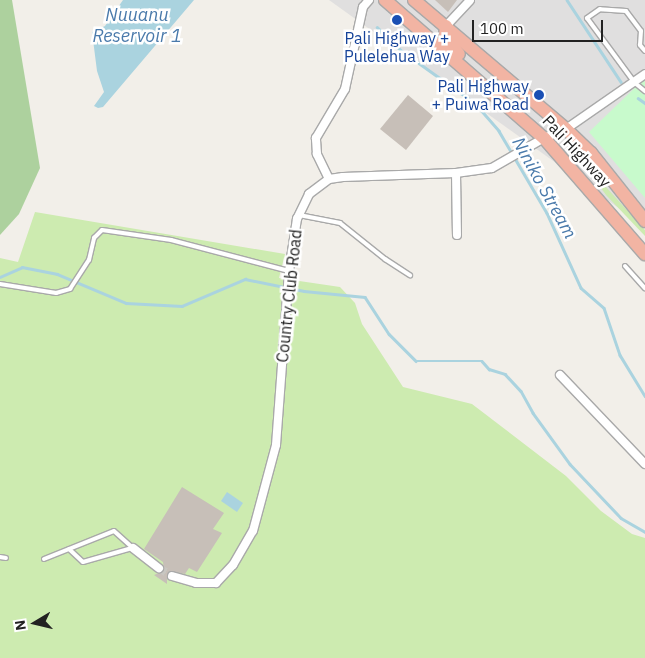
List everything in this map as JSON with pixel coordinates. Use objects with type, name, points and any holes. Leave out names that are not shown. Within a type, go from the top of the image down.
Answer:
[{"type":"highway","name":"Pali Highway","points":[[385,0],[544,138],[645,254]]},
{"type":"highway","points":[[394,0],[432,30],[446,26],[445,38],[450,47],[477,70],[480,81]]},
{"type":"highway","name":"Pali Highway","points":[[414,0],[566,129],[591,153],[645,221]]},
{"type":"street","points":[[369,0],[363,7],[346,89],[316,138],[317,154],[329,179],[456,173],[492,168],[509,161],[544,138],[566,129],[635,83],[645,74]]},
{"type":"street","points":[[446,26],[470,0]]},
{"type":"street","points":[[456,173],[457,235]]},
{"type":"street","name":"Country Club Road","points":[[172,576],[196,583],[216,583],[233,566],[253,531],[276,444],[286,297],[299,215],[309,194],[329,179]]},
{"type":"street","points":[[560,375],[645,464]]},
{"type":"street","points":[[133,548],[159,568]]},
{"type":"lane","points":[[645,51],[640,45],[641,31],[626,11],[600,9],[587,18],[635,83],[645,91]]},
{"type":"lane","points":[[299,215],[340,223],[385,259],[410,275]]},
{"type":"lane","points":[[0,284],[56,293],[72,286],[89,260],[94,238],[102,230],[171,240],[289,274]]},
{"type":"lane","points":[[625,266],[645,288]]},
{"type":"lane","points":[[44,559],[114,532],[133,548]]},
{"type":"lane","points":[[69,549],[83,562],[133,548]]},
{"type":"lane","points":[[0,557],[6,558]]},
{"type":"shaded area","points":[[329,0],[645,0],[645,227]]},
{"type":"green space","points":[[0,0],[12,0],[40,168],[19,214],[0,235]]},
{"type":"green space","points":[[645,78],[645,198],[589,132]]},
{"type":"green space","points":[[576,154],[645,230],[645,236],[606,195]]},
{"type":"green space","points":[[35,212],[285,254],[279,278],[340,287],[355,303],[362,324],[403,387],[472,404],[566,476],[601,511],[632,534],[645,538],[645,658],[0,658],[0,258],[18,262]]},
{"type":"water","name":"Nuuanu Reservoir 1","points":[[123,0],[194,0],[103,107],[98,108],[94,106],[104,92],[97,71],[92,32],[105,26]]},
{"type":"water","points":[[227,492],[243,503],[237,512],[221,501]]},
{"type":"building","points":[[435,0],[457,0],[448,12]]},
{"type":"building","points":[[408,95],[433,116],[406,150],[380,129]]},
{"type":"building","points":[[182,487],[224,513],[213,529],[222,533],[197,572],[189,568],[185,574],[170,571],[167,575],[167,584],[154,575],[164,571],[163,562],[144,549]]},
{"type":"waterway","points":[[567,0],[621,82]]},
{"type":"waterway","name":"Niniko Stream","points":[[377,27],[402,51],[475,103],[499,131],[547,213],[581,288],[604,308],[620,355],[645,396]]},
{"type":"waterway","points":[[638,98],[645,103]]},
{"type":"waterway","points":[[0,277],[22,267],[57,274],[126,303],[182,306],[245,279],[304,291],[365,297],[389,334],[416,361],[482,361],[489,369],[505,374],[521,391],[533,413],[570,464],[621,518],[645,532]]},
{"type":"tunnel","points":[[159,568],[172,576]]},
{"type":"place","name":"Pali Highway + Pulelehua Way","points":[[397,20]]},
{"type":"place","name":"Pali Highway + Puiwa Road","points":[[539,95]]}]
